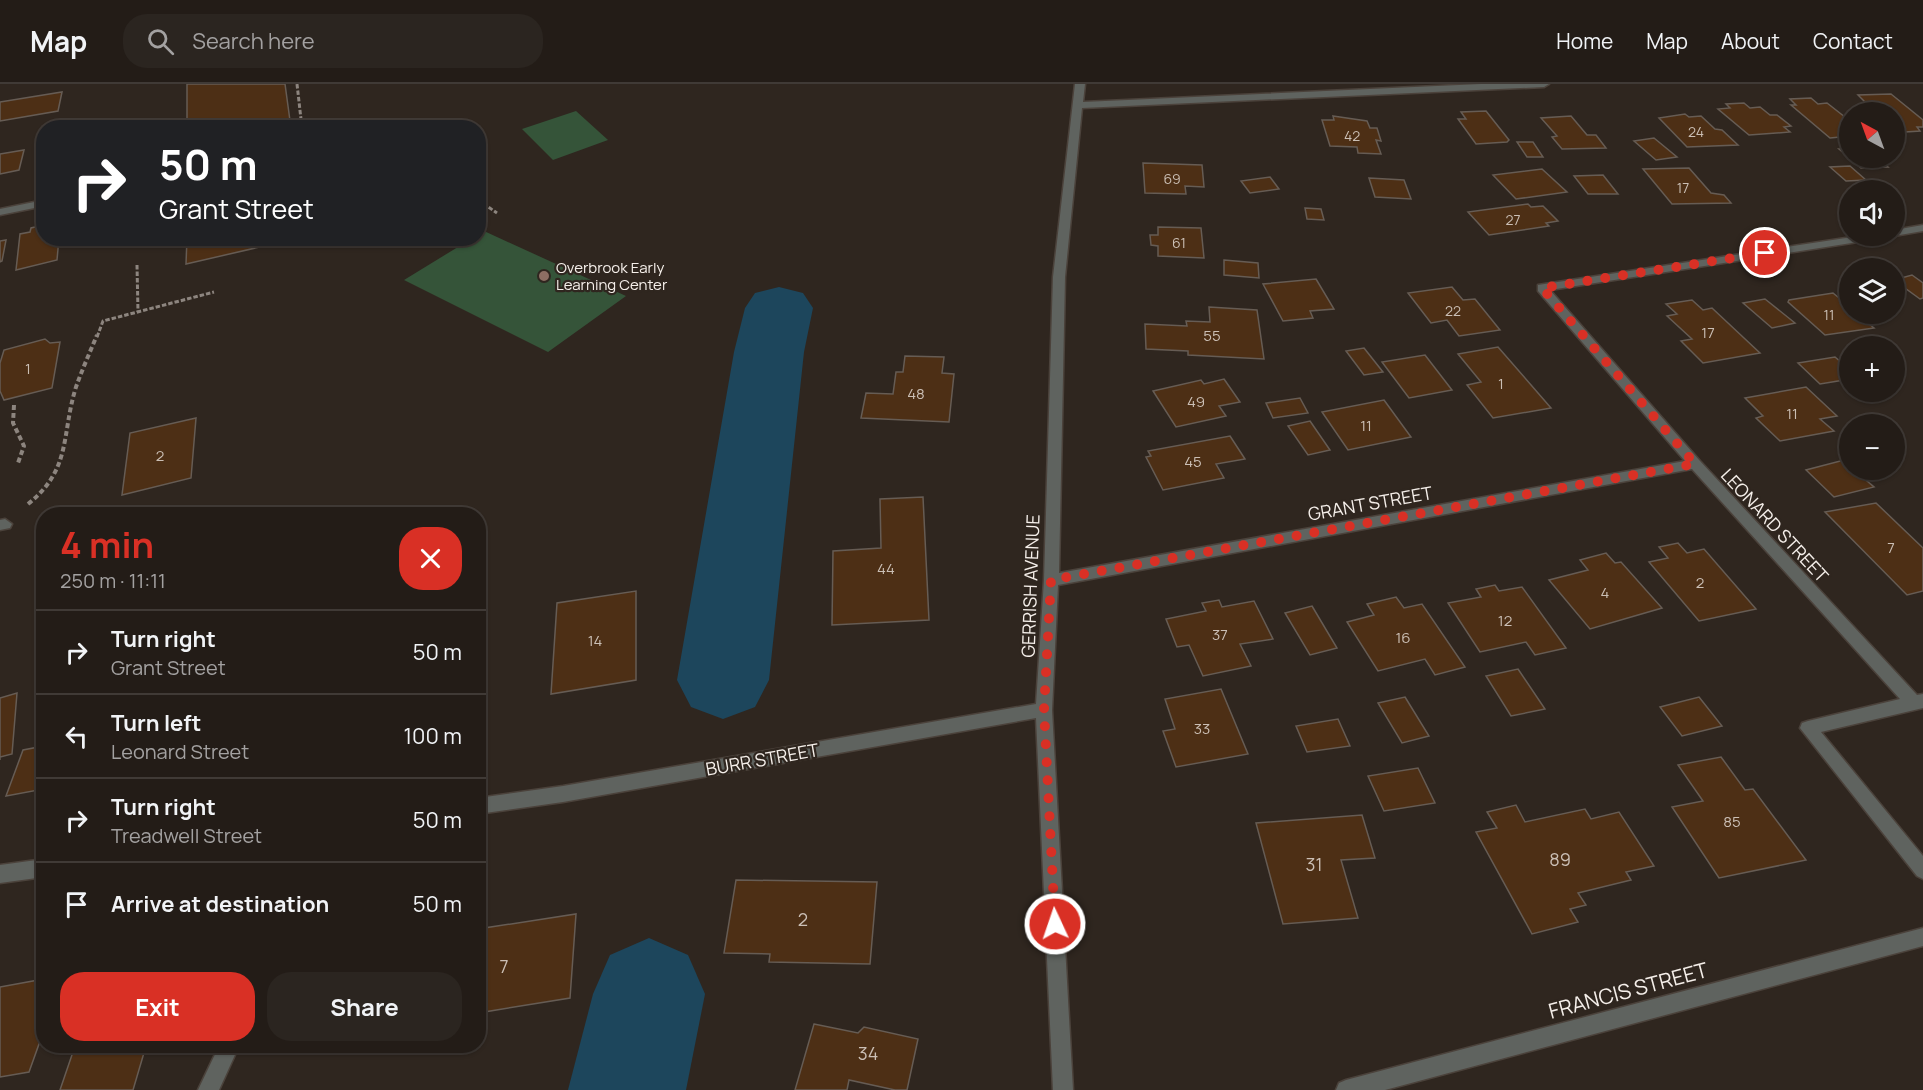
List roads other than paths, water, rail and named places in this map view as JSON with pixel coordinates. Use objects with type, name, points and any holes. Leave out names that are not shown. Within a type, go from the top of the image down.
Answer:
[{"type":"street","name":"GERRISH AVENUE","points":[[1063,1090],[1044,710],[1051,580],[1059,277],[1080,84]]},
{"type":"street","points":[[1077,105],[1544,84]]},
{"type":"street","points":[[0,212],[36,205]]},
{"type":"street","points":[[1905,231],[1923,228]]},
{"type":"street","name":"LEONARD STREET","points":[[1839,242],[1542,288],[1695,464],[1919,702]]},
{"type":"street","name":"GRANT STREET","points":[[1051,580],[1695,464]]},
{"type":"street","points":[[1919,702],[1808,728],[1923,870]]},
{"type":"street","name":"BURR STREET","points":[[486,805],[563,794],[1044,710]]},
{"type":"street","points":[[0,874],[36,869]]},
{"type":"street","name":"FRANCIS STREET","points":[[1346,1090],[1923,937]]},
{"type":"street","points":[[208,1090],[226,1053]]},
{"type":"waterway","points":[[723,680],[769,352],[779,308]]},
{"type":"waterway","points":[[627,1090],[649,994]]},
{"type":"place","name":"Overbrook Early Learning Center","points":[[544,276]]}]
